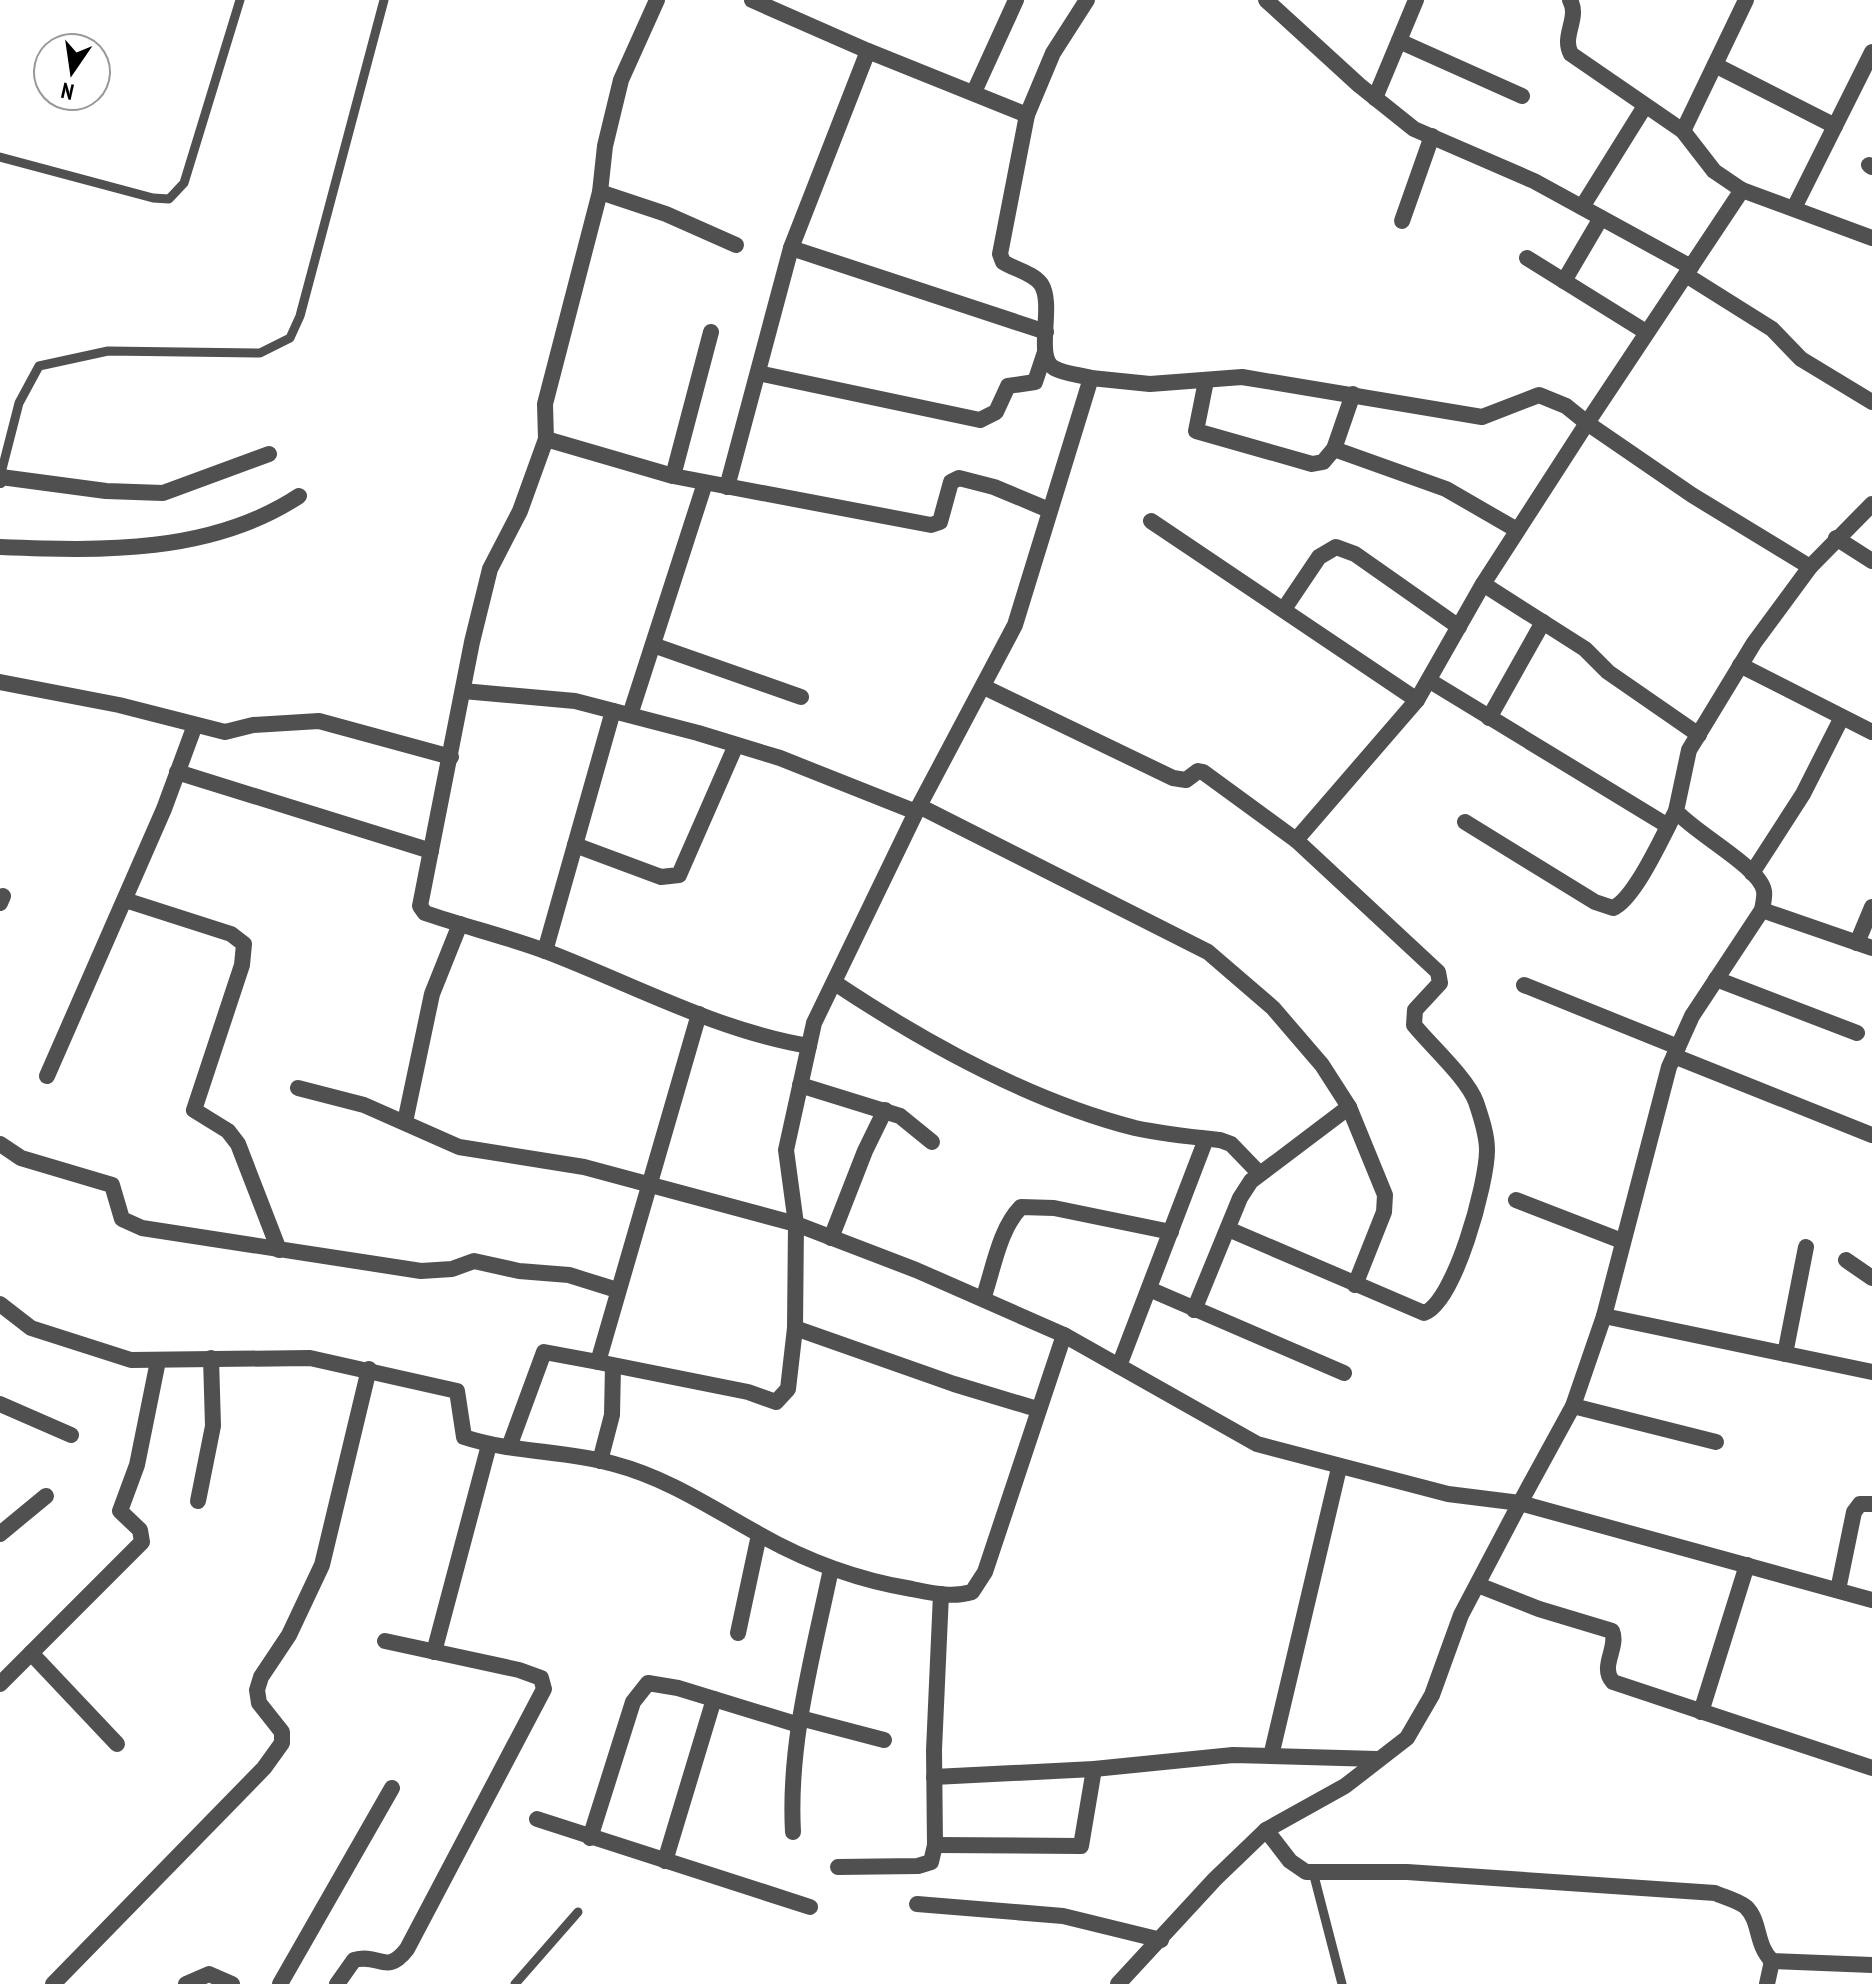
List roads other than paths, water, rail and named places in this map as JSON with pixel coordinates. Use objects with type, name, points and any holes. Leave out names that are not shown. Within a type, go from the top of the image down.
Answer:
[{"type":"street","points":[[657,0],[621,80],[605,146],[600,192],[545,404],[546,439],[520,511],[490,569],[421,910],[545,951],[699,1014],[777,1041],[809,1046]]},
{"type":"street","points":[[752,0],[771,4],[868,51],[1027,115]]},
{"type":"street","points":[[974,92],[1016,0]]},
{"type":"street","points":[[758,373],[980,420],[996,412],[1008,386],[1035,382],[1045,352],[1047,307],[1039,281],[1003,262],[1000,254],[1027,115],[1053,53],[1087,0]]},
{"type":"street","points":[[1266,0],[1400,120],[1507,169],[1601,218],[1688,271],[1772,329],[1801,359],[1872,402]]},
{"type":"street","points":[[1375,98],[1416,0]]},
{"type":"street","points":[[1570,0],[1574,12],[1567,41],[1571,54],[1683,131],[1714,171],[1742,190],[1872,238]]},
{"type":"street","points":[[1683,131],[1746,0]]},
{"type":"street","points":[[1399,41],[1522,96]]},
{"type":"street","points":[[727,487],[791,248],[868,51]]},
{"type":"street","points":[[1794,208],[1872,52]]},
{"type":"street","points":[[1715,65],[1835,126]]},
{"type":"street","points":[[1582,207],[1645,106]]},
{"type":"street","points":[[1402,221],[1432,136]]},
{"type":"street","points":[[1296,840],[1417,700],[1517,530],[1742,190]]},
{"type":"street","points":[[600,192],[680,219],[736,245]]},
{"type":"street","points":[[1564,281],[1601,218]]},
{"type":"street","points":[[791,248],[1046,332]]},
{"type":"street","points":[[1527,258],[1646,332]]},
{"type":"street","points":[[673,476],[711,332]]},
{"type":"street","points":[[1045,352],[1049,365],[1057,370],[1091,378],[1150,384],[1242,377],[1482,417],[1539,395],[1566,406],[1692,495],[1810,567]]},
{"type":"street","points":[[509,1447],[544,1352],[748,1392],[776,1402],[788,1389],[795,1328],[796,1224],[786,1150],[814,1023],[918,809],[1015,625],[1091,378]]},
{"type":"street","points":[[1206,381],[1195,427],[1201,434],[1312,464],[1323,462],[1334,449],[1353,394]]},
{"type":"street","points":[[546,439],[673,476],[931,525],[940,522],[951,482],[959,478],[994,487],[1049,510]]},
{"type":"street","points":[[1334,449],[1446,489],[1517,530]]},
{"type":"street","points":[[0,478],[106,491],[163,493],[269,454]]},
{"type":"street","points":[[630,715],[705,483]]},
{"type":"street","points":[[0,547],[60,549],[171,545],[268,517],[299,496]]},
{"type":"street","points":[[1465,822],[1595,902],[1613,908],[1624,901],[1672,819],[1689,750],[1740,665],[1810,567],[1872,504]]},
{"type":"street","points":[[1151,521],[1417,700]]},
{"type":"street","points":[[1836,538],[1872,561]]},
{"type":"street","points":[[1284,609],[1319,557],[1336,547],[1355,554],[1459,627]]},
{"type":"street","points":[[1483,584],[1543,622],[1699,735]]},
{"type":"street","points":[[1489,718],[1543,622]]},
{"type":"street","points":[[653,645],[801,697]]},
{"type":"street","points":[[1740,665],[1841,719],[1872,732]]},
{"type":"street","points":[[1118,1984],[1215,1879],[1266,1830],[1345,1786],[1407,1738],[1432,1695],[1461,1615],[1573,1406],[1604,1316],[1676,1052],[1692,1016],[1762,910],[1764,889],[1748,866],[1691,829],[1489,718],[1430,681]]},
{"type":"street","points":[[0,682],[225,732],[253,725],[319,721],[451,757]]},
{"type":"street","points":[[984,687],[1173,778],[1186,780],[1198,771],[1203,772],[1296,840],[1438,972],[1440,983],[1415,1010],[1414,1025],[1474,1098],[1485,1133],[1485,1171],[1467,1238],[1439,1303],[1424,1313],[1228,1229]]},
{"type":"street","points":[[463,691],[575,701],[736,745],[918,809],[1208,952],[1273,1008],[1322,1065],[1349,1107],[1385,1195],[1384,1212],[1355,1285]]},
{"type":"street","points":[[545,951],[613,711]]},
{"type":"street","points":[[1752,873],[1803,794],[1841,719]]},
{"type":"street","points":[[47,1076],[125,900],[195,725]]},
{"type":"street","points":[[575,845],[661,877],[679,875],[736,745]]},
{"type":"street","points":[[177,772],[431,851]]},
{"type":"street","points":[[125,900],[231,934],[244,944],[242,965],[194,1110],[228,1131],[238,1144],[279,1250]]},
{"type":"street","points":[[1762,910],[1864,946],[1872,907]]},
{"type":"street","points":[[405,1122],[432,994],[460,924]]},
{"type":"street","points":[[1716,979],[1857,1033]]},
{"type":"street","points":[[835,983],[896,1024],[1066,1106],[1136,1128],[1231,1144],[1259,1173]]},
{"type":"street","points":[[1524,985],[1872,1135]]},
{"type":"street","points":[[600,1461],[612,1415],[606,1364],[617,1290],[699,1014]]},
{"type":"street","points":[[800,1085],[885,1110],[915,1125],[932,1142]]},
{"type":"street","points":[[298,1088],[364,1105],[459,1147],[584,1167],[796,1224],[1064,1335],[1257,1444],[1339,1468],[1448,1494],[1520,1503],[1872,1600]]},
{"type":"street","points":[[1194,1310],[1240,1198],[1259,1173],[1349,1107]]},
{"type":"street","points":[[831,1238],[865,1151],[885,1110]]},
{"type":"street","points":[[1119,1366],[1206,1139]]},
{"type":"street","points":[[0,1144],[21,1158],[112,1185],[118,1212],[130,1224],[421,1271],[452,1269],[474,1261],[519,1271],[569,1275],[617,1290]]},
{"type":"street","points":[[1516,1200],[1622,1241]]},
{"type":"street","points":[[983,1299],[1013,1215],[1021,1207],[1054,1208],[1171,1232]]},
{"type":"street","points":[[1785,1354],[1806,1247]]},
{"type":"street","points":[[1846,1260],[1872,1278]]},
{"type":"street","points":[[1149,1289],[1344,1373]]},
{"type":"street","points":[[0,1304],[31,1328],[54,1338],[131,1360],[310,1358],[457,1391],[464,1437],[489,1445],[600,1461],[684,1490],[759,1535],[831,1569],[890,1586],[960,1596],[972,1592],[980,1584],[1064,1335]]},
{"type":"street","points":[[1604,1316],[1872,1372]]},
{"type":"street","points":[[795,1328],[1037,1409]]},
{"type":"street","points":[[198,1501],[213,1426],[211,1358]]},
{"type":"street","points":[[0,1684],[142,1542],[140,1530],[120,1511],[147,1426],[158,1361]]},
{"type":"street","points":[[53,1984],[264,1768],[282,1743],[282,1732],[259,1703],[257,1690],[261,1677],[289,1635],[322,1565],[369,1369]]},
{"type":"street","points":[[0,1404],[71,1435]]},
{"type":"street","points":[[1573,1406],[1716,1442]]},
{"type":"street","points":[[434,1652],[489,1445]]},
{"type":"street","points":[[1271,1756],[1339,1468]]},
{"type":"street","points":[[0,1534],[46,1496]]},
{"type":"street","points":[[1838,1590],[1854,1512],[1860,1504],[1872,1504]]},
{"type":"street","points":[[738,1633],[759,1535]]},
{"type":"street","points":[[1701,1712],[1747,1565]]},
{"type":"street","points":[[793,1832],[791,1795],[800,1722],[831,1569]]},
{"type":"street","points":[[1478,1585],[1539,1609],[1608,1628],[1615,1635],[1608,1671],[1613,1682],[1872,1768]]},
{"type":"street","points":[[838,1867],[927,1865],[931,1862],[935,1845],[934,1777],[941,1594]]},
{"type":"street","points":[[337,1984],[354,1960],[363,1957],[389,1965],[397,1962],[407,1949],[544,1689],[541,1678],[534,1674],[385,1641]]},
{"type":"street","points":[[31,1653],[117,1744]]},
{"type":"street","points":[[590,1838],[633,1702],[648,1683],[884,1740]]},
{"type":"street","points":[[665,1861],[714,1699]]},
{"type":"street","points":[[934,1777],[1094,1769],[1233,1755],[1377,1759]]},
{"type":"street","points":[[935,1845],[1081,1846],[1094,1769]]},
{"type":"street","points":[[280,1984],[392,1788]]},
{"type":"street","points":[[537,1819],[810,1907]]},
{"type":"street","points":[[1266,1830],[1290,1861],[1313,1872],[1407,1872],[1715,1893],[1745,1906],[1755,1922],[1760,1949],[1772,1961],[1872,1965]]},
{"type":"street","points":[[917,1904],[1063,1916],[1161,1940]]},
{"type":"street","points":[[1767,1984],[1772,1961]]},
{"type":"street","points":[[186,1984],[209,1974],[232,1984]]},
{"type":"lane","points":[[0,157],[153,198],[169,199],[177,194],[194,156],[240,0]]},
{"type":"lane","points":[[0,478],[19,403],[39,366],[108,351],[169,349],[218,354],[260,353],[290,338],[300,316],[384,0]]},
{"type":"lane","points":[[1313,1872],[1342,1984]]},
{"type":"lane","points":[[515,1984],[578,1912]]}]
